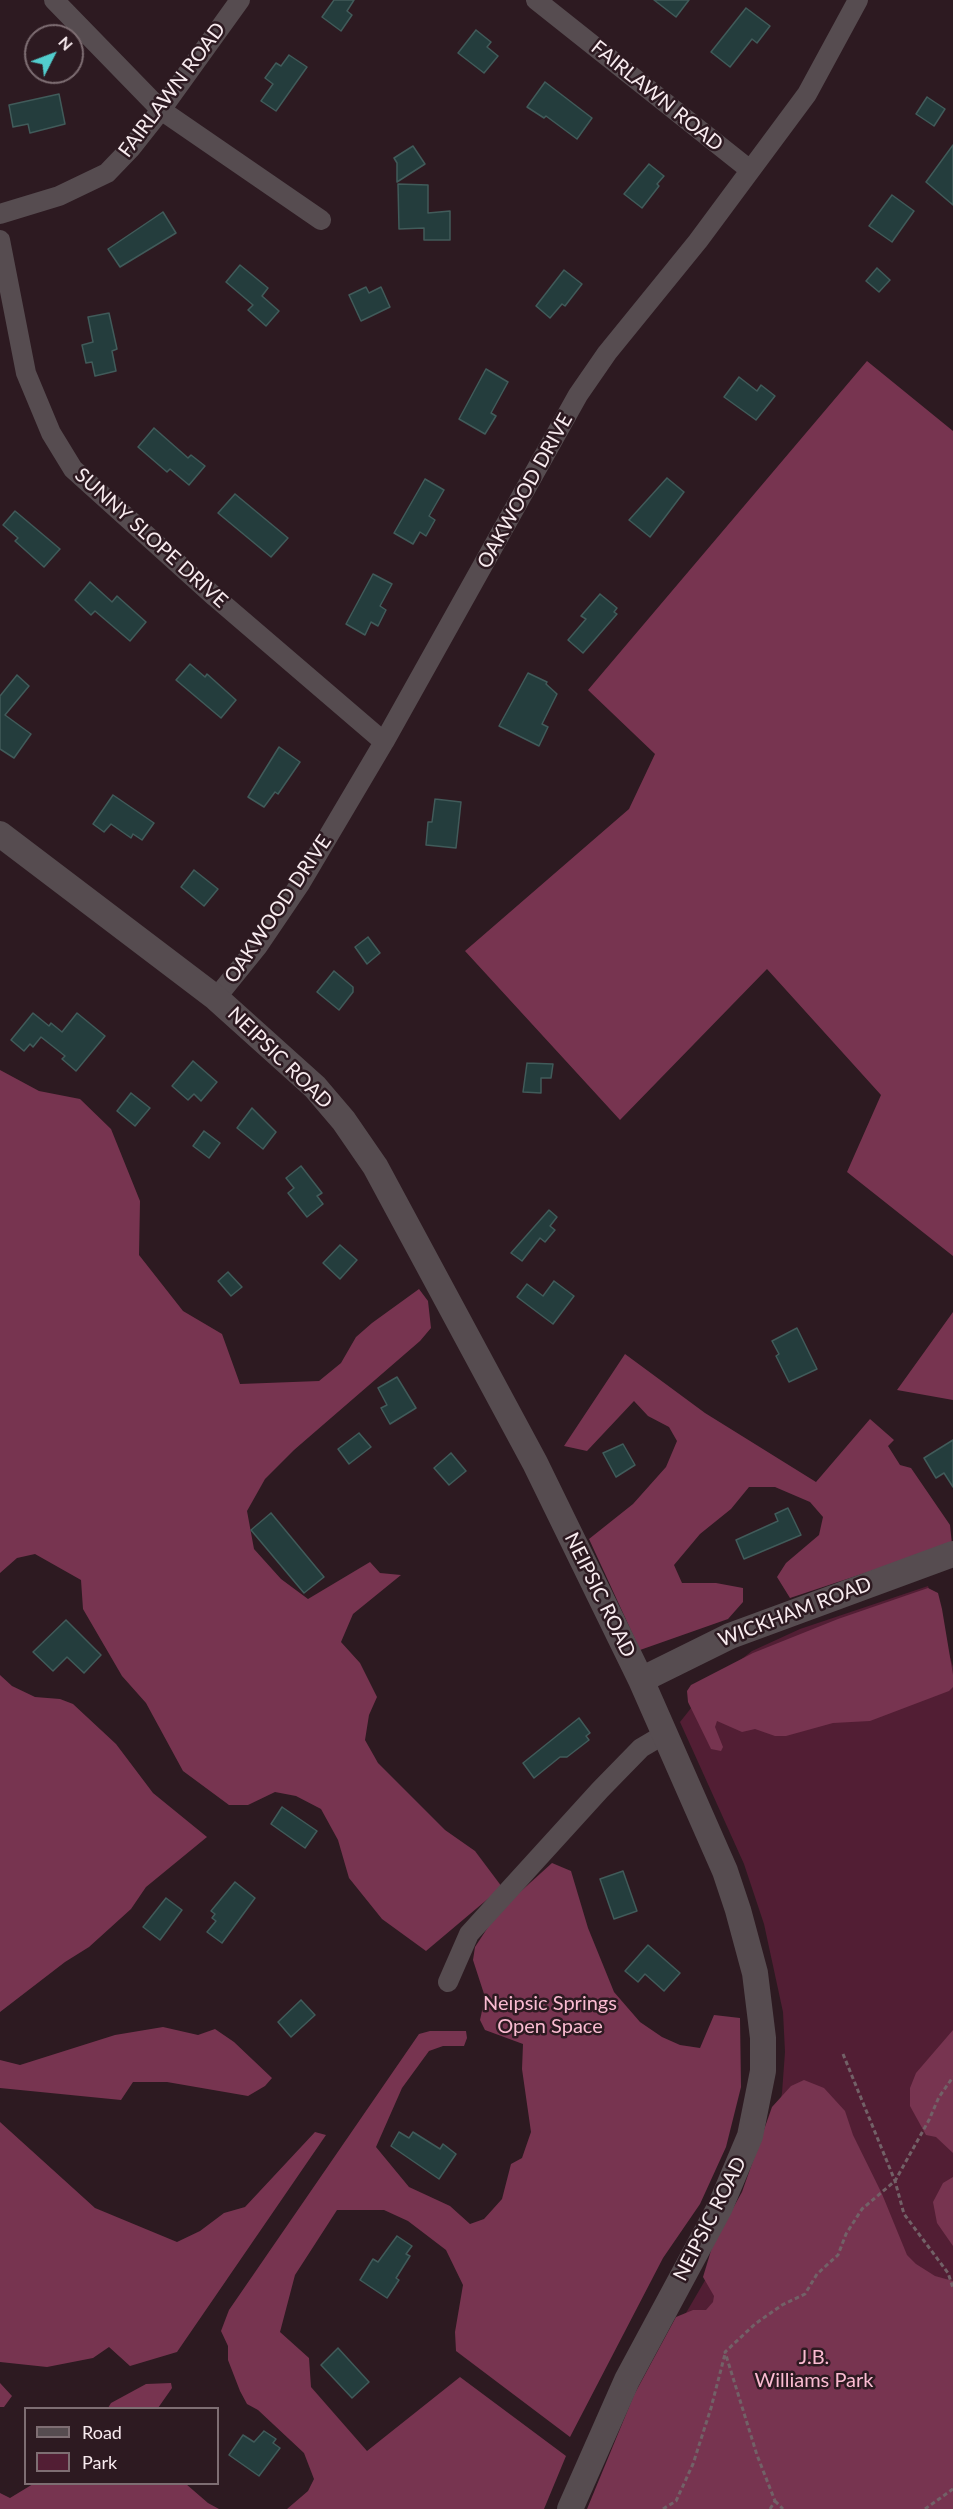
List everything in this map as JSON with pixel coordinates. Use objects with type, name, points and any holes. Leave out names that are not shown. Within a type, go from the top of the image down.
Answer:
[{"type":"street","points":[[54,0],[161,110],[321,220]]},
{"type":"street","name":"FAIRLAWN ROAD","points":[[0,214],[59,196],[107,173],[131,148],[161,110],[240,0]]},
{"type":"street","name":"FAIRLAWN ROAD","points":[[536,0],[750,170]]},
{"type":"street","name":"OAKWOOD DRIVE","points":[[216,998],[258,946],[300,884],[384,742],[578,395],[607,353],[698,241],[807,94],[858,0]]},
{"type":"street","name":"SUNNY SLOPE DRIVE","points":[[0,240],[26,373],[51,433],[73,469],[215,597],[384,742]]},
{"type":"street","name":"NEIPSIC ROAD","points":[[0,834],[216,998],[315,1087],[344,1121],[375,1166],[515,1424],[641,1680],[724,1871],[738,1910],[761,2010],[763,2071],[750,2136],[738,2169],[627,2380],[570,2509]]},
{"type":"street","name":"WICKHAM ROAD","points":[[641,1680],[730,1636],[953,1554]]},
{"type":"street","points":[[448,1982],[469,1934],[600,1790],[641,1748],[663,1735]]},
{"type":"path","points":[[843,2054],[896,2181],[904,2214],[948,2273],[953,2288]]},
{"type":"path","points":[[663,2509],[676,2501],[693,2464],[711,2408],[725,2352],[755,2324],[786,2303],[805,2294],[817,2274],[838,2255],[846,2234],[862,2209],[896,2181],[939,2097],[953,2077]]},
{"type":"path","points":[[725,2352],[757,2455],[775,2501],[783,2509]]},
{"type":"path","points":[[925,2509],[953,2489]]},
{"type":"path","points":[[770,2509],[775,2501]]},
{"type":"green space","points":[[867,361],[953,431],[953,1256],[847,1172],[881,1095],[767,969],[620,1120],[465,951],[629,809],[655,754],[588,690]]},
{"type":"green space","points":[[0,1070],[39,1091],[80,1099],[111,1129],[140,1201],[139,1255],[183,1311],[222,1334],[240,1384],[319,1381],[341,1363],[356,1337],[372,1323],[419,1289],[428,1301],[431,1328],[420,1341],[294,1450],[265,1479],[247,1511],[254,1549],[281,1579],[308,1599],[370,1562],[380,1573],[401,1575],[353,1614],[341,1642],[360,1663],[377,1697],[369,1715],[365,1740],[378,1763],[445,1830],[475,1851],[502,1887],[426,1951],[382,1919],[349,1878],[338,1840],[321,1809],[296,1796],[275,1792],[248,1805],[229,1805],[183,1771],[146,1703],[122,1676],[83,1609],[81,1580],[35,1554],[17,1558],[0,1573]]},
{"type":"green space","points":[[953,1312],[953,1400],[897,1390]]},
{"type":"green space","points":[[625,1354],[705,1413],[816,1482],[870,1419],[894,1440],[888,1446],[900,1465],[911,1468],[950,1525],[952,1544],[790,1598],[777,1577],[786,1563],[819,1535],[823,1517],[810,1502],[775,1487],[749,1487],[731,1509],[700,1534],[674,1565],[682,1583],[716,1583],[743,1588],[743,1602],[728,1619],[640,1650],[589,1539],[633,1504],[666,1467],[677,1441],[669,1427],[648,1416],[634,1401],[587,1451],[564,1446]]},
{"type":"green space","name":"J.B. Williams Park","points":[[928,1586],[953,1667],[953,2509],[594,2509],[665,2349],[721,2253],[774,2133],[782,2093],[785,2052],[783,2012],[764,1924],[744,1864],[680,1722],[711,1683],[752,1651],[800,1629]]},
{"type":"green space","points":[[928,1588],[938,1593],[942,1609],[953,1675],[953,1687],[949,1691],[870,1721],[833,1723],[786,1736],[775,1736],[755,1729],[742,1732],[717,1721],[715,1727],[723,1747],[721,1751],[711,1749],[688,1702],[687,1691],[691,1685],[753,1653],[838,1619]]},
{"type":"green space","points":[[0,1675],[12,1686],[35,1697],[60,1699],[73,1704],[116,1744],[153,1793],[207,1837],[146,1887],[131,1909],[89,1947],[65,1962],[0,2012]]},
{"type":"green space","name":"Neipsic Springs Open Space","points":[[552,1863],[571,1871],[588,1928],[614,1992],[640,2022],[662,2037],[680,2045],[700,2048],[714,2015],[740,2018],[741,2087],[726,2147],[700,2204],[663,2258],[570,2437],[456,2351],[455,2332],[463,2285],[446,2250],[408,2221],[384,2210],[337,2210],[295,2275],[280,2332],[309,2358],[311,2387],[367,2451],[460,2377],[566,2456],[544,2509],[287,2509],[308,2491],[314,2479],[304,2453],[258,2410],[247,2404],[240,2391],[228,2360],[228,2346],[221,2331],[229,2310],[419,2034],[430,2031],[466,2031],[467,2038],[464,2046],[443,2046],[429,2051],[402,2088],[376,2147],[409,2187],[450,2206],[470,2224],[484,2219],[502,2199],[511,2164],[522,2158],[531,2132],[522,2069],[523,2044],[485,2030],[480,2020],[485,1997],[473,1960],[475,1947],[498,1912]]},
{"type":"green space","points":[[163,2027],[198,2035],[215,2029],[234,2042],[272,2078],[265,2086],[248,2096],[167,2082],[133,2082],[121,2100],[0,2088],[0,2060],[20,2065],[115,2035]]},
{"type":"green space","points":[[953,2030],[953,2153],[936,2137],[926,2135],[910,2106],[910,2088],[916,2073]]},
{"type":"green space","points":[[804,2080],[824,2088],[845,2111],[853,2135],[882,2194],[907,2255],[916,2264],[935,2276],[953,2281],[953,2509],[587,2509],[634,2395],[676,2317],[693,2310],[706,2310],[713,2302],[714,2296],[703,2277],[713,2244],[742,2192],[772,2107],[791,2086]]},
{"type":"green space","points":[[0,2122],[95,2208],[177,2242],[200,2231],[224,2213],[245,2207],[315,2132],[326,2135],[177,2352],[130,2366],[109,2347],[93,2358],[47,2367],[0,2362]]},
{"type":"green space","points":[[953,2177],[953,2246],[937,2223],[933,2202],[943,2183]]},
{"type":"green space","points":[[0,2383],[12,2396],[4,2407],[0,2407]]},
{"type":"green space","points":[[171,2383],[172,2388],[159,2407],[109,2407],[111,2403],[146,2384]]},
{"type":"green space","points":[[31,2485],[187,2485],[208,2503],[219,2509],[0,2509],[0,2493],[10,2498]]},
{"type":"building","points":[[334,0],[354,0],[347,11],[352,15],[341,31],[322,17]]},
{"type":"building","points":[[654,0],[689,0],[676,17]]},
{"type":"building","points":[[746,8],[770,26],[757,43],[752,39],[730,67],[711,52]]},
{"type":"building","points":[[476,30],[491,42],[487,47],[498,56],[484,73],[458,53]]},
{"type":"building","points":[[289,55],[307,67],[276,111],[261,101],[273,84],[265,78],[276,63],[281,66]]},
{"type":"building","points":[[545,82],[592,118],[577,139],[546,116],[544,118],[527,107]]},
{"type":"building","points":[[59,94],[65,124],[30,133],[28,124],[13,127],[9,105]]},
{"type":"building","points":[[927,97],[945,109],[934,126],[916,114]]},
{"type":"building","points":[[953,145],[953,205],[926,182]]},
{"type":"building","points":[[413,146],[425,164],[397,182],[397,163],[394,158]]},
{"type":"building","points":[[649,164],[664,176],[642,208],[624,194]]},
{"type":"building","points":[[398,184],[428,185],[428,213],[450,211],[450,240],[424,240],[424,228],[399,229]]},
{"type":"building","points":[[892,195],[914,211],[892,242],[869,226]]},
{"type":"building","points":[[163,212],[176,233],[120,267],[108,249]]},
{"type":"building","points":[[240,265],[268,288],[262,296],[279,311],[266,326],[248,310],[253,305],[226,282]]},
{"type":"building","points":[[877,268],[890,280],[879,292],[866,281]]},
{"type":"building","points":[[564,270],[582,284],[565,306],[562,304],[550,318],[536,306]]},
{"type":"building","points":[[366,287],[369,293],[381,287],[390,307],[361,321],[349,295]]},
{"type":"building","points":[[109,313],[117,349],[112,351],[116,371],[95,376],[92,362],[86,363],[82,345],[93,342],[88,317]]},
{"type":"building","points":[[486,369],[508,382],[491,413],[496,416],[485,434],[459,419]]},
{"type":"building","points":[[739,377],[757,391],[761,385],[775,396],[756,420],[724,397]]},
{"type":"building","points":[[154,428],[188,458],[191,455],[205,466],[189,485],[170,469],[167,472],[138,447]]},
{"type":"building","points":[[667,478],[684,492],[650,537],[629,520]]},
{"type":"building","points":[[425,479],[444,490],[429,516],[435,520],[426,536],[420,532],[413,544],[394,533]]},
{"type":"building","points":[[235,494],[288,538],[271,557],[218,513]]},
{"type":"building","points":[[15,511],[60,549],[44,567],[15,541],[18,538],[3,525]]},
{"type":"building","points":[[373,574],[392,584],[380,606],[386,610],[378,626],[371,622],[365,635],[346,624]]},
{"type":"building","points":[[90,582],[112,602],[117,596],[146,622],[130,641],[95,611],[91,615],[75,600]]},
{"type":"building","points":[[600,594],[617,608],[614,612],[617,614],[583,653],[568,640],[586,619],[581,616]]},
{"type":"building","points":[[190,664],[205,677],[207,674],[236,700],[221,718],[176,680]]},
{"type":"building","points":[[528,673],[547,682],[546,684],[557,694],[542,724],[548,727],[539,746],[499,726]]},
{"type":"building","points":[[17,675],[29,686],[5,715],[31,734],[14,758],[0,749],[0,696]]},
{"type":"building","points":[[279,747],[300,762],[278,794],[275,792],[264,807],[248,797]]},
{"type":"building","points":[[113,795],[154,823],[142,840],[133,834],[131,838],[111,824],[104,832],[93,824]]},
{"type":"building","points":[[435,799],[461,802],[456,848],[426,845],[428,822],[432,822]]},
{"type":"building","points":[[194,870],[218,889],[204,906],[181,887]]},
{"type":"building","points":[[368,937],[380,953],[367,964],[355,947]]},
{"type":"building","points":[[334,971],[353,987],[353,992],[339,1010],[317,992]]},
{"type":"building","points":[[33,1013],[49,1026],[51,1023],[62,1032],[77,1013],[105,1036],[76,1071],[62,1059],[65,1056],[41,1037],[33,1047],[30,1044],[24,1051],[11,1040]]},
{"type":"building","points":[[193,1061],[217,1082],[201,1101],[194,1094],[188,1100],[172,1086]]},
{"type":"building","points":[[527,1063],[553,1064],[551,1078],[541,1078],[541,1093],[523,1092]]},
{"type":"building","points":[[131,1093],[150,1108],[135,1126],[117,1111]]},
{"type":"building","points":[[252,1108],[276,1132],[263,1149],[237,1128]]},
{"type":"building","points":[[204,1131],[220,1143],[209,1158],[193,1146]]},
{"type":"building","points":[[301,1166],[322,1193],[317,1196],[323,1204],[307,1217],[288,1193],[294,1188],[286,1178]]},
{"type":"building","points":[[549,1210],[557,1217],[550,1226],[555,1230],[545,1242],[540,1238],[522,1261],[511,1253]]},
{"type":"building","points":[[340,1245],[357,1260],[340,1279],[323,1263]]},
{"type":"building","points":[[228,1272],[242,1287],[231,1296],[218,1281]]},
{"type":"building","points":[[554,1281],[574,1296],[553,1324],[517,1297],[527,1284],[543,1296]]},
{"type":"building","points":[[797,1328],[817,1369],[789,1382],[776,1356],[779,1354],[772,1341]]},
{"type":"building","points":[[397,1377],[416,1408],[390,1424],[381,1408],[387,1405],[378,1388]]},
{"type":"building","points":[[359,1433],[371,1447],[349,1464],[338,1449]]},
{"type":"building","points":[[953,1440],[953,1487],[944,1473],[936,1478],[924,1458]]},
{"type":"building","points":[[623,1444],[635,1465],[616,1477],[603,1453]]},
{"type":"building","points":[[451,1453],[466,1471],[449,1485],[434,1468]]},
{"type":"building","points":[[788,1508],[801,1535],[744,1559],[736,1540],[778,1521],[775,1514]]},
{"type":"building","points":[[271,1513],[324,1577],[304,1593],[251,1530]]},
{"type":"building","points":[[66,1620],[101,1655],[84,1673],[67,1657],[53,1671],[33,1652]]},
{"type":"building","points":[[579,1718],[590,1733],[586,1736],[589,1740],[567,1757],[560,1757],[534,1778],[523,1763]]},
{"type":"building","points":[[282,1807],[317,1831],[305,1848],[271,1824]]},
{"type":"building","points":[[623,1871],[637,1911],[614,1919],[600,1879]]},
{"type":"building","points":[[235,1882],[255,1898],[222,1943],[207,1932],[216,1921],[212,1918],[215,1914],[211,1911]]},
{"type":"building","points":[[166,1898],[182,1910],[160,1940],[143,1927]]},
{"type":"building","points":[[648,1945],[680,1973],[664,1991],[645,1974],[638,1982],[625,1971]]},
{"type":"building","points":[[301,2000],[315,2015],[291,2037],[278,2022]]},
{"type":"building","points":[[399,2132],[409,2138],[413,2132],[440,2149],[443,2144],[456,2154],[439,2179],[391,2146]]},
{"type":"building","points":[[397,2236],[412,2246],[406,2254],[410,2256],[396,2278],[399,2280],[387,2298],[360,2280],[373,2259],[378,2262]]},
{"type":"building","points":[[338,2348],[369,2382],[352,2398],[321,2365]]},
{"type":"building","points":[[264,2431],[276,2439],[273,2443],[280,2448],[259,2476],[229,2455],[243,2435],[254,2442]]}]
